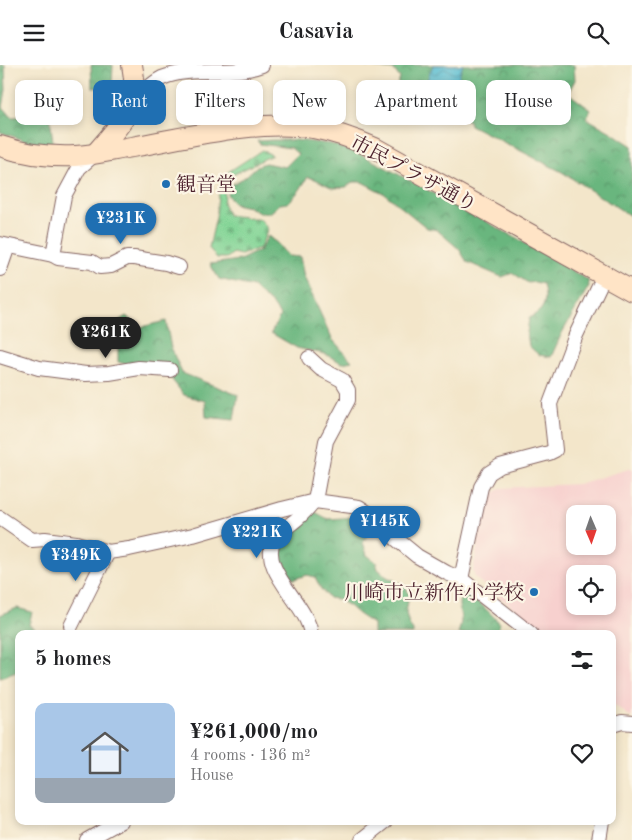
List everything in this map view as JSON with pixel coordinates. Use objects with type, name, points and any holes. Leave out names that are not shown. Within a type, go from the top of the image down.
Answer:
[{"type":"street","points":[[132,65],[133,80]]},
{"type":"street","points":[[158,80],[174,73],[244,70],[262,65]]},
{"type":"street","points":[[53,255],[64,196],[80,168],[96,153],[118,125]]},
{"type":"street","name":"市民プラザ通り","points":[[0,146],[12,151],[41,155],[76,156],[231,129],[263,126],[312,128],[337,134],[375,148],[632,291]]},
{"type":"street","points":[[0,269],[4,245],[53,255],[58,258],[92,262],[100,267],[111,266],[127,258],[134,257],[179,267]]},
{"type":"street","points":[[461,579],[481,487],[489,473],[500,466],[555,450],[550,404],[576,335],[604,276]]},
{"type":"street","points":[[0,356],[39,368],[86,374],[110,373],[139,368],[170,370]]},
{"type":"street","points":[[309,358],[321,369],[342,380],[348,390],[348,400],[326,441],[315,501],[275,538],[272,549],[272,561],[277,573],[302,609],[310,630]]},
{"type":"street","points":[[0,518],[32,540],[45,539],[76,543],[108,552],[193,535],[315,501],[360,507],[374,517],[389,533],[417,556],[461,579],[526,630]]},
{"type":"street","points":[[71,626],[108,552]]},
{"type":"street","points":[[87,840],[114,825]]},
{"type":"street","points":[[362,840],[381,825]]},
{"type":"street","points":[[599,840],[601,825]]},
{"type":"shaded area","name":"川崎市立新作小学校","points":[[632,468],[632,718],[616,706],[616,630],[541,630],[475,578],[473,570],[487,498],[501,488],[578,484]]},
{"type":"green space","points":[[0,65],[5,65],[6,90],[3,107],[12,117],[15,117],[15,125],[51,125],[53,142],[35,144],[0,132]]},
{"type":"green space","points":[[91,65],[113,65],[112,80],[93,80],[92,88]]},
{"type":"green space","points":[[352,65],[574,65],[575,80],[571,87],[571,80],[486,80],[486,125],[571,125],[571,95],[591,110],[586,118],[632,146],[632,217],[562,172],[470,125],[476,125],[476,80],[399,80],[394,70]]},
{"type":"green space","points":[[295,140],[331,144],[362,155],[473,214],[588,280],[589,286],[562,333],[551,357],[539,355],[529,346],[527,333],[529,318],[535,315],[544,304],[543,284],[528,283],[513,273],[502,277],[467,262],[459,249],[437,230],[427,228],[385,194],[362,182],[354,182],[346,187],[333,188],[308,177],[288,203],[280,204],[270,213],[259,213],[249,207],[234,204],[227,194],[231,185],[245,177],[257,166],[265,163],[285,167],[298,154],[291,148],[260,144],[257,141]]},
{"type":"green space","points":[[262,150],[272,155],[232,175],[226,186],[223,203],[228,215],[260,219],[268,229],[260,248],[241,255],[233,253],[227,258],[217,258],[209,248],[216,217],[218,196],[222,184],[228,172]]},
{"type":"green space","points":[[268,236],[288,256],[300,257],[304,277],[332,339],[352,361],[342,363],[325,354],[297,348],[271,333],[280,316],[275,307],[253,287],[219,279],[210,264],[240,260],[260,250]]},
{"type":"green space","points":[[126,316],[141,327],[166,321],[171,348],[182,373],[238,395],[234,420],[206,417],[205,401],[184,395],[169,376],[118,362],[118,343],[111,326]]},
{"type":"green space","points":[[313,511],[328,519],[357,517],[367,520],[371,530],[363,542],[367,555],[376,562],[378,569],[387,577],[406,586],[409,595],[406,613],[412,630],[373,630],[373,624],[349,606],[337,599],[329,598],[321,589],[315,577],[307,575],[294,579],[284,575],[275,550],[280,541]]},
{"type":"green space","points":[[464,592],[483,606],[500,623],[497,630],[459,630],[461,621],[459,603]]},
{"type":"green space","points":[[17,608],[32,612],[29,625],[36,630],[15,630],[15,672],[0,678],[0,615]]},
{"type":"water","points":[[433,65],[463,65],[458,80],[427,80]]},
{"type":"place","name":"観音堂","points":[[166,184]]},
{"type":"place","name":"川崎市立新作小学校","points":[[534,592]]}]
